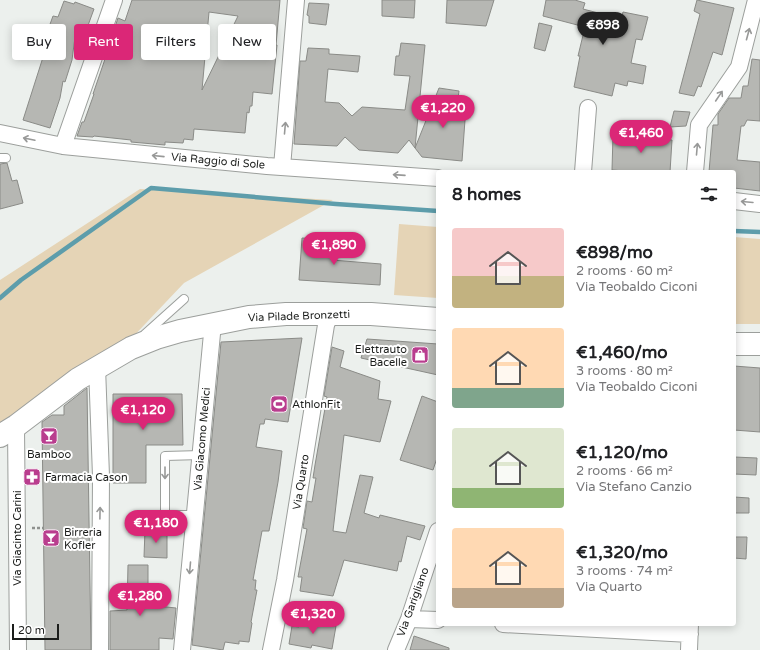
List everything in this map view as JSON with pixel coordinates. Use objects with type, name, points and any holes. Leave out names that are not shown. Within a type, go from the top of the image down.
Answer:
[{"type":"main road","name":"Via Pilade Bronzetti","points":[[8,431],[46,402],[97,367],[131,348],[162,336],[213,323],[249,317],[286,314],[371,314],[436,319]]},
{"type":"main road","points":[[736,344],[760,344]]},
{"type":"street","points":[[62,146],[114,0]]},
{"type":"street","points":[[282,167],[296,0]]},
{"type":"street","points":[[695,170],[700,125],[739,67],[756,0]]},
{"type":"street","points":[[583,170],[588,108]]},
{"type":"street","name":"Via Raggio di Sole","points":[[0,133],[62,146],[282,167],[436,178]]},
{"type":"street","points":[[736,201],[760,204]]},
{"type":"street","name":"Via Quarto","points":[[271,650],[326,325],[331,313]]},
{"type":"street","name":"Via Giacomo Medici","points":[[186,650],[194,522],[201,455],[203,380],[213,323]]},
{"type":"street","points":[[97,367],[101,476],[100,650]]},
{"type":"street","name":"Via Giacinto Carini","points":[[8,431],[18,650]]},
{"type":"street","name":"Via Garigliano","points":[[396,650],[409,619],[436,537]]},
{"type":"street","points":[[409,619],[436,620]]},
{"type":"street","points":[[534,626],[690,636]]},
{"type":"lane","points":[[131,348],[184,299]]},
{"type":"lane","points":[[194,522],[165,515],[165,456],[201,455]]},
{"type":"shaded area","points":[[140,189],[333,200],[184,283],[129,341],[0,426],[0,280]]},
{"type":"shaded area","points":[[399,224],[436,227],[436,298],[394,295]]},
{"type":"shaded area","points":[[736,237],[760,239],[760,324],[736,324]]},
{"type":"building","points":[[132,0],[280,0],[276,45],[276,24],[234,24],[238,16],[209,12],[208,24],[141,24],[141,60],[205,60],[202,90],[218,57],[218,60],[275,60],[272,94],[253,92],[252,106],[250,106],[249,113],[247,112],[245,133],[194,129],[193,140],[184,139],[183,143],[165,142],[165,145],[131,142],[131,140],[94,136],[77,136],[82,122],[84,122],[105,60],[133,60],[133,24],[116,24],[118,18],[125,21]]},
{"type":"building","points":[[382,0],[415,0],[414,18],[382,16]]},
{"type":"building","points":[[447,0],[494,0],[486,26],[446,23]]},
{"type":"building","points":[[546,0],[575,0],[585,3],[583,9],[621,19],[623,12],[648,17],[642,40],[636,39],[631,63],[646,66],[643,84],[628,81],[627,86],[615,83],[612,96],[574,87],[580,56],[578,56],[585,27],[543,16]]},
{"type":"building","points":[[697,0],[734,8],[722,55],[713,52],[701,87],[698,86],[694,96],[679,93],[700,14],[694,11]]},
{"type":"building","points":[[64,1],[74,4],[75,2],[94,9],[88,24],[74,24],[72,60],[65,82],[63,81],[60,98],[50,128],[23,120],[42,60],[66,60],[66,24],[50,24],[53,16],[58,17]]},
{"type":"building","points":[[309,3],[329,4],[326,25],[309,23],[309,16],[307,15]]},
{"type":"building","points":[[539,23],[552,26],[545,51],[534,48]]},
{"type":"building","points":[[401,43],[425,45],[415,148],[409,140],[398,153],[359,150],[345,137],[337,146],[294,144],[300,61],[306,61],[308,48],[329,49],[329,54],[360,56],[358,72],[328,69],[325,102],[339,103],[352,116],[362,107],[405,110],[410,76],[394,75],[396,56],[399,56]]},
{"type":"building","points":[[752,59],[760,60],[760,121],[747,120],[744,126],[741,126],[737,160],[760,162],[760,191],[736,188],[736,170],[709,170],[713,125],[718,125],[718,114],[729,98],[741,98],[743,86],[748,86]]},
{"type":"building","points":[[439,88],[459,91],[456,113],[465,120],[462,161],[422,157],[415,148]]},
{"type":"building","points":[[674,111],[690,112],[686,126],[670,127]]},
{"type":"building","points":[[613,135],[672,140],[670,170],[612,170]]},
{"type":"building","points":[[7,163],[12,181],[17,180],[23,203],[0,209],[0,164]]},
{"type":"building","points":[[302,238],[333,240],[332,260],[381,264],[380,285],[299,280]]},
{"type":"building","points":[[302,338],[288,422],[265,419],[264,424],[260,424],[256,447],[282,451],[269,531],[262,531],[253,580],[256,580],[255,590],[257,590],[249,642],[239,641],[239,644],[225,642],[223,650],[192,645],[221,342]]},
{"type":"building","points":[[367,339],[436,344],[436,375],[361,358]]},
{"type":"building","points":[[332,347],[344,351],[340,367],[380,381],[378,399],[391,401],[380,442],[344,435],[333,531],[346,533],[360,475],[373,477],[364,513],[379,518],[380,515],[425,526],[420,540],[407,536],[401,562],[399,561],[397,571],[344,560],[333,596],[300,591],[302,577],[298,577],[307,529],[303,528],[307,501],[312,502],[316,478],[313,478],[327,397],[324,396]]},
{"type":"building","points":[[736,366],[760,368],[760,432],[736,430]]},
{"type":"building","points":[[87,388],[91,650],[45,650],[42,422],[52,415],[64,415],[64,406]]},
{"type":"building","points":[[113,394],[182,394],[183,445],[146,445],[146,483],[113,483]]},
{"type":"building","points":[[422,396],[436,401],[436,461],[433,470],[400,460]]},
{"type":"building","points":[[736,457],[757,458],[756,475],[736,474]]},
{"type":"building","points":[[736,497],[749,498],[749,513],[736,513]]},
{"type":"building","points":[[145,530],[167,531],[167,558],[144,557]]},
{"type":"building","points":[[736,537],[747,537],[746,559],[736,558]]},
{"type":"building","points":[[128,565],[148,565],[148,605],[176,608],[173,639],[159,638],[159,650],[110,650],[110,611],[127,610]]},
{"type":"building","points":[[301,620],[336,626],[332,649],[312,645],[311,648],[289,644],[292,626],[299,627]]},
{"type":"building","points":[[414,636],[449,648],[449,650],[410,650]]},
{"type":"waterway","points":[[0,298],[21,280],[151,188],[436,211]]},
{"type":"waterway","points":[[736,231],[760,232]]},
{"type":"place","name":"Elettrauto Bacelle","points":[[420,355]]},
{"type":"place","name":"AthlonFit","points":[[279,404]]},
{"type":"place","name":"Bamboo","points":[[49,436]]},
{"type":"place","name":"Farmacia Cason","points":[[32,477]]},
{"type":"place","name":"Birreria Kofler","points":[[51,538]]}]
